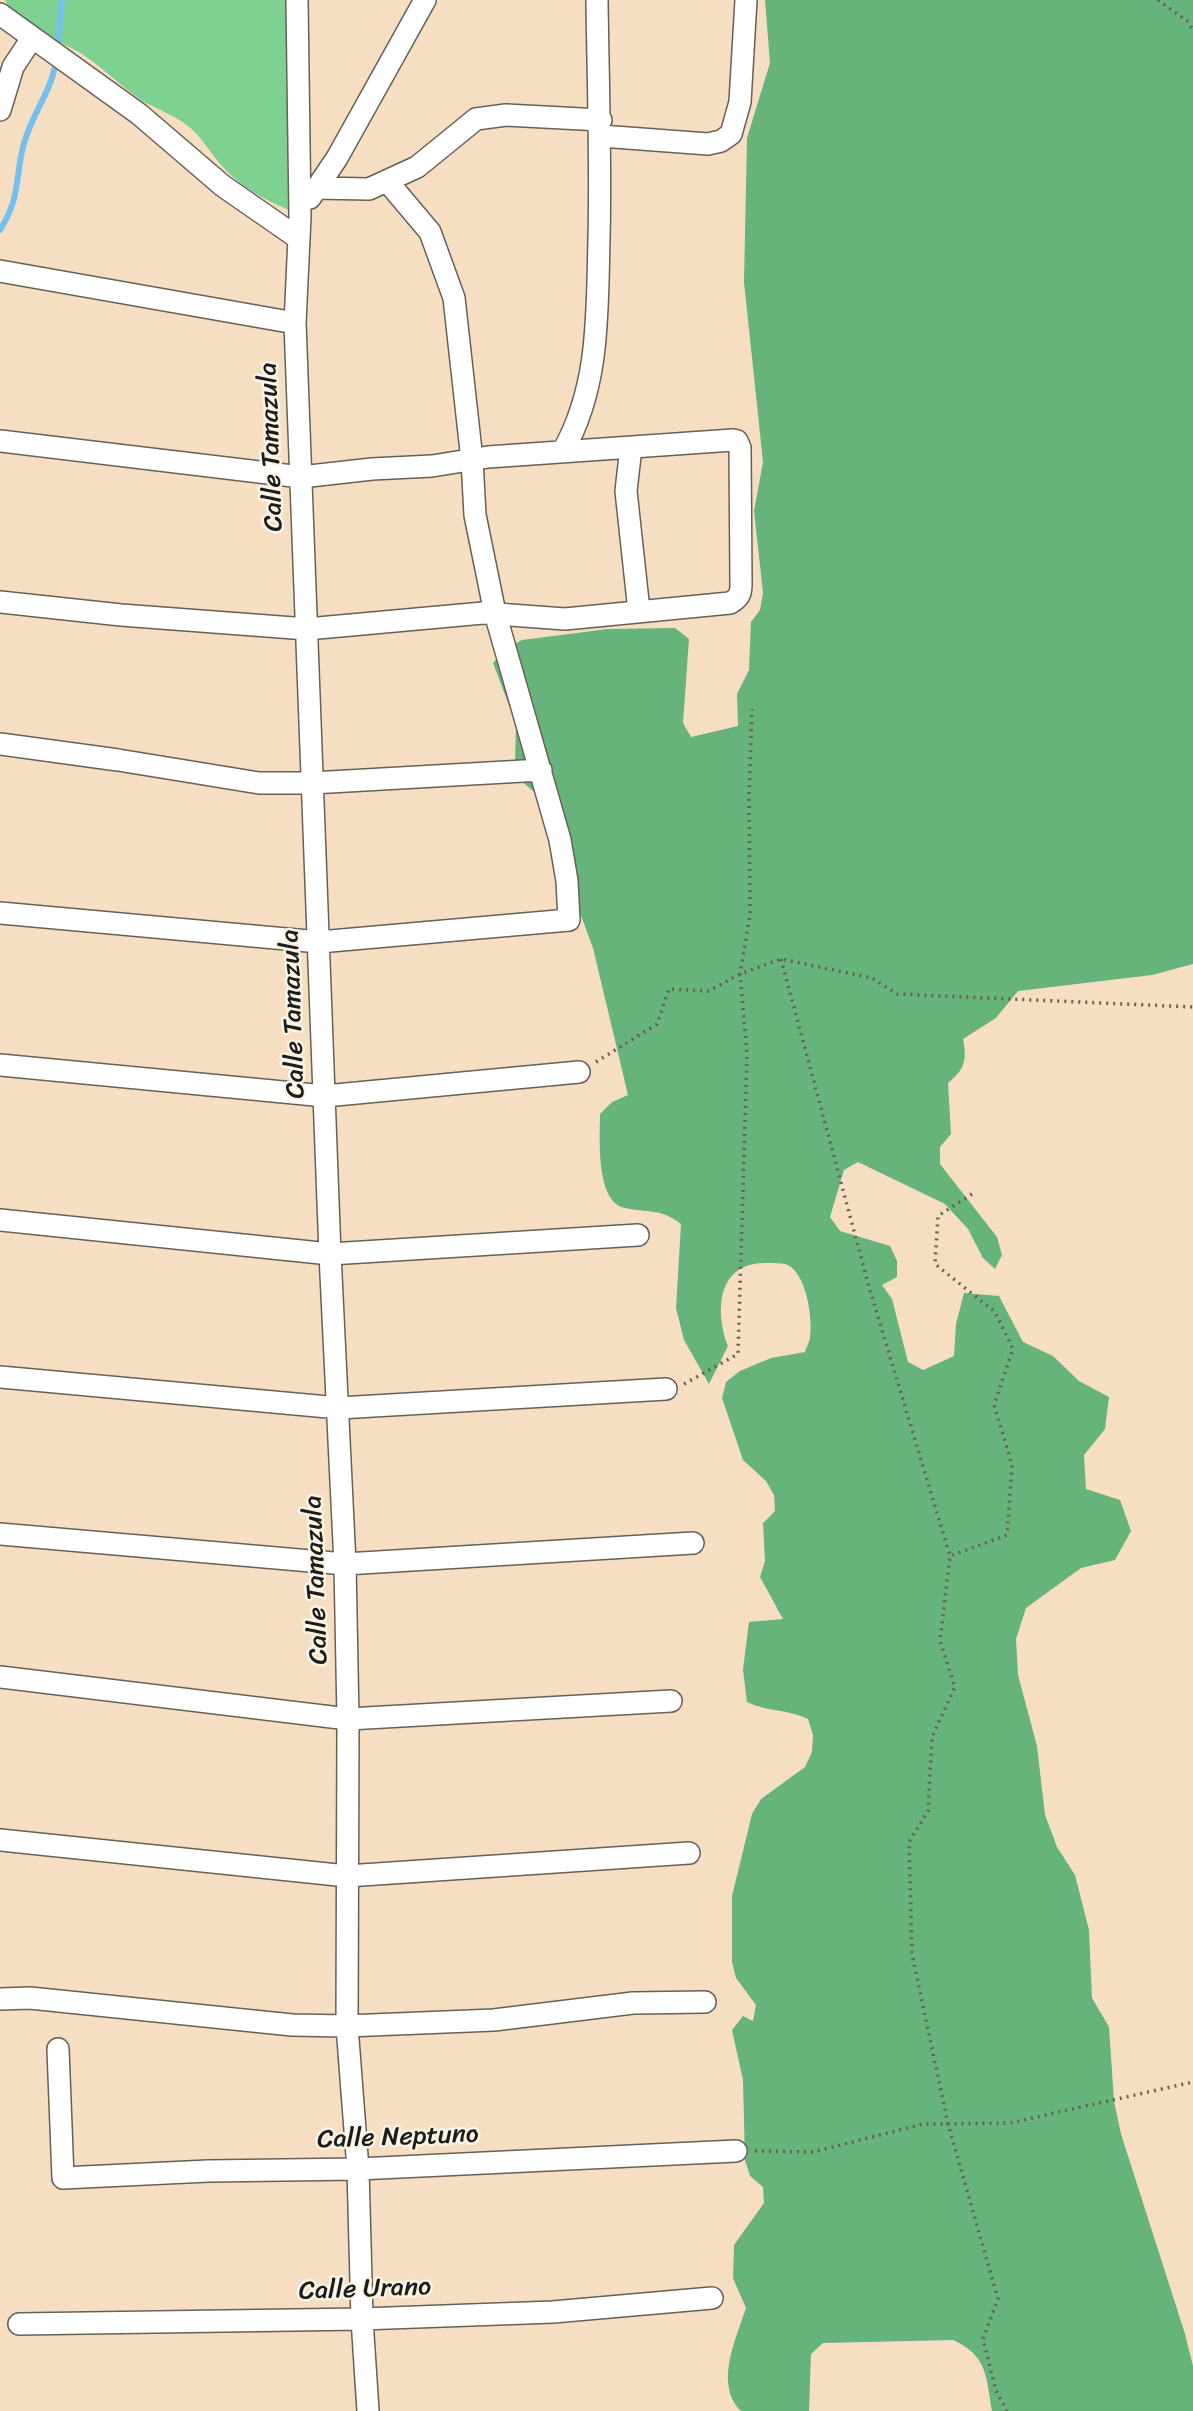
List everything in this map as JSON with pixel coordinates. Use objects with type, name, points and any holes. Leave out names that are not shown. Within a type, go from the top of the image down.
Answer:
[{"type":"street","name":"Calle Tamazula","points":[[297,0],[299,227],[295,323],[330,1254],[345,1564],[348,1719],[347,2026],[358,2169],[362,2319],[368,2411]]},
{"type":"street","points":[[0,14],[139,114],[223,186],[299,227],[315,188],[337,158],[425,0]]},
{"type":"street","points":[[563,452],[578,421],[594,361],[601,128],[597,0]]},
{"type":"street","points":[[315,188],[369,189],[417,167],[476,119],[506,115],[708,144],[721,141],[731,134],[740,102],[746,0]]},
{"type":"street","points":[[0,110],[13,67],[32,38]]},
{"type":"street","points":[[0,913],[319,942],[569,919],[561,840],[495,613],[475,516],[472,460],[454,298],[430,232],[387,181]]},
{"type":"street","points":[[0,271],[295,323]]},
{"type":"street","points":[[0,441],[301,477],[563,452],[733,440],[737,441],[740,448],[741,593],[730,603],[552,619],[495,613],[307,629],[121,615],[0,602]]},
{"type":"street","points":[[631,447],[626,491],[639,611]]},
{"type":"street","points":[[0,744],[259,783],[312,783],[541,771]]},
{"type":"street","points":[[0,1065],[325,1096],[579,1072]]},
{"type":"street","points":[[0,1220],[330,1254],[638,1235]]},
{"type":"street","points":[[0,1377],[339,1408],[666,1389]]},
{"type":"street","points":[[0,1534],[345,1564],[692,1543]]},
{"type":"street","points":[[0,1677],[348,1719],[671,1701]]},
{"type":"street","points":[[0,1840],[346,1876],[689,1853]]},
{"type":"street","points":[[0,1999],[30,1998],[292,2025],[347,2026],[494,2020],[633,2003],[705,2002]]},
{"type":"street","name":"Calle Neptuno","points":[[58,2049],[63,2178],[208,2171],[358,2169],[736,2151]]},
{"type":"street","name":"Calle Urano","points":[[19,2324],[362,2319],[553,2312],[712,2298]]},
{"type":"path","points":[[1158,0],[1187,21],[1193,30]]},
{"type":"path","points":[[666,1389],[682,1385],[738,1354],[747,1054],[740,974],[750,915],[752,709]]},
{"type":"path","points":[[781,959],[869,1287],[950,1556],[940,1641],[955,1687],[932,1737],[928,1811],[909,1842],[912,1954],[948,2124],[999,2299],[983,2339],[996,2391],[1007,2411]]},
{"type":"path","points":[[579,1072],[657,1024],[669,989],[709,991],[740,974],[781,959],[872,978],[897,994],[1193,1007]]},
{"type":"path","points":[[950,1556],[1007,1535],[1012,1465],[994,1405],[1013,1349],[995,1312],[935,1265],[938,1216],[972,1194]]},
{"type":"path","points":[[736,2151],[813,2152],[923,2124],[1010,2123],[1193,2082]]},
{"type":"green space","points":[[5,0],[287,0],[294,212],[246,187],[229,174],[188,126],[141,100],[82,54],[39,32],[19,17]]},
{"type":"green space","points":[[765,0],[1193,0],[1193,964],[1152,975],[1018,991],[996,1018],[963,1039],[963,1064],[948,1083],[951,1134],[940,1147],[940,1164],[997,1237],[1002,1255],[995,1269],[983,1258],[968,1229],[945,1204],[858,1162],[844,1170],[830,1217],[840,1231],[890,1246],[897,1261],[897,1277],[882,1285],[892,1299],[908,1362],[923,1370],[954,1356],[956,1324],[964,1293],[999,1296],[1023,1342],[1053,1356],[1079,1381],[1109,1397],[1105,1429],[1084,1455],[1086,1489],[1120,1500],[1131,1531],[1115,1560],[1081,1568],[1026,1608],[1016,1639],[1018,1675],[1037,1746],[1045,1815],[1057,1847],[1075,1875],[1089,1930],[1092,1998],[1109,2027],[1114,2101],[1121,2134],[1193,2366],[1193,2411],[992,2411],[986,2378],[979,2361],[973,2353],[953,2340],[823,2343],[811,2354],[809,2411],[741,2411],[729,2388],[730,2361],[746,2308],[733,2278],[734,2245],[764,2203],[763,2187],[750,2176],[745,2160],[743,2080],[732,2030],[743,2016],[753,2021],[756,2005],[736,1978],[732,1962],[732,1896],[752,1814],[761,1799],[805,1767],[812,1752],[813,1735],[808,1719],[747,1702],[743,1670],[749,1622],[783,1619],[760,1577],[765,1561],[763,1523],[775,1511],[774,1495],[766,1481],[743,1460],[722,1398],[726,1382],[740,1371],[771,1358],[805,1352],[810,1337],[809,1307],[798,1275],[785,1264],[751,1264],[739,1270],[724,1290],[721,1317],[728,1346],[709,1384],[684,1340],[676,1308],[681,1224],[661,1213],[625,1208],[615,1203],[608,1194],[601,1167],[600,1114],[612,1102],[628,1095],[593,948],[545,801],[520,780],[515,765],[516,724],[493,663],[507,648],[522,640],[608,629],[675,628],[689,639],[683,723],[691,737],[738,726],[737,694],[749,670],[751,622],[760,610],[763,593],[754,511],[763,462],[744,282],[747,138],[770,63]]},
{"type":"waterway","points":[[57,50],[62,0]]},
{"type":"waterway","points":[[0,230],[14,199],[26,136],[50,83],[56,61]]}]
